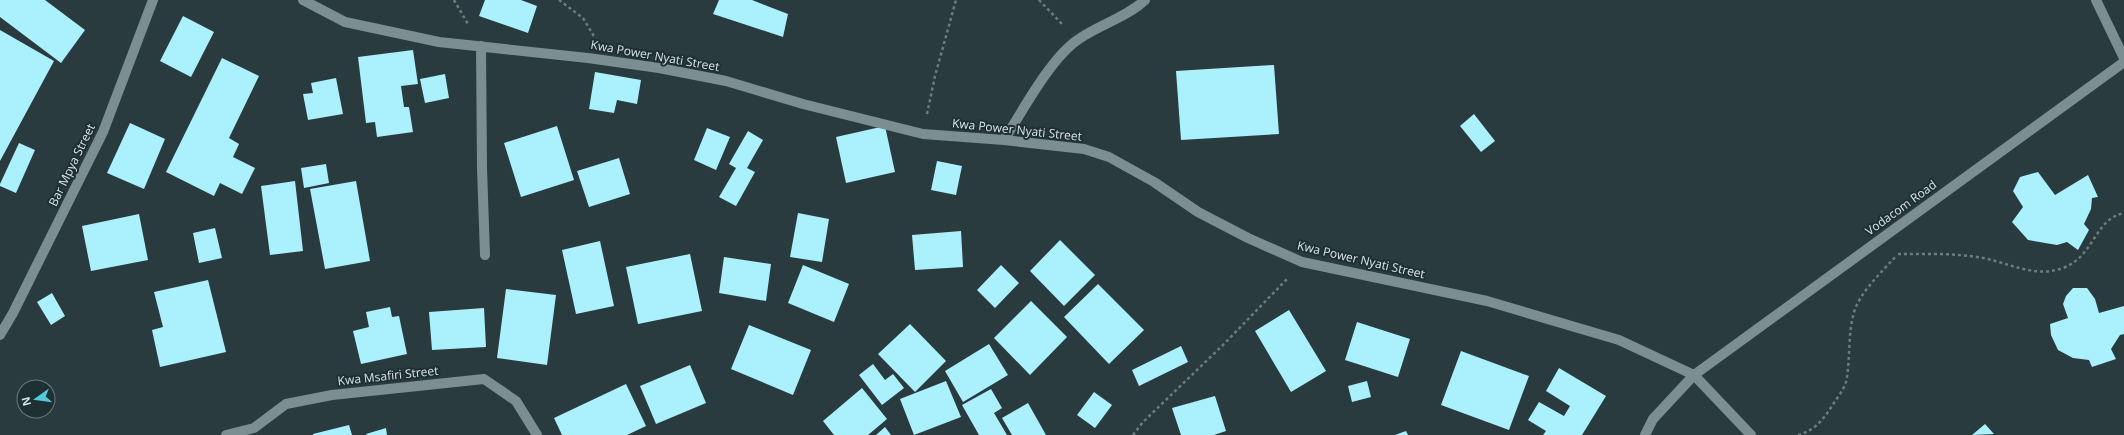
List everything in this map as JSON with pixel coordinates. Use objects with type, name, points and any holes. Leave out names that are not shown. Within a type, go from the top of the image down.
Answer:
[{"type":"street","name":"Bar Mpya Street","points":[[0,335],[13,313],[103,132],[153,0]]},
{"type":"street","name":"Kwa Power Nyati Street","points":[[303,0],[345,22],[438,42],[605,60],[659,68],[726,81],[803,104],[923,134],[1004,140],[1084,149],[1109,157],[1154,182],[1198,212],[1248,238],[1302,262],[1487,301],[1619,340],[1694,375]]},
{"type":"street","points":[[1004,140],[1041,82],[1059,58],[1077,40],[1145,0]]},
{"type":"street","points":[[2096,0],[2124,58]]},
{"type":"street","points":[[481,46],[482,168],[486,255]]},
{"type":"street","name":"Vodacom Road","points":[[1694,375],[2124,62]]},
{"type":"street","points":[[1645,435],[1653,420],[1694,375],[1751,435]]},
{"type":"street","name":"Kwa Msafiri Street","points":[[226,435],[254,428],[286,404],[332,395],[484,379],[516,402],[537,435]]},
{"type":"path","points":[[559,0],[583,18],[595,37],[605,60]]},
{"type":"path","points":[[923,134],[935,76],[956,0]]},
{"type":"path","points":[[1039,0],[1077,40]]},
{"type":"path","points":[[1864,251],[1898,254],[1978,257],[2020,269],[2048,272],[2064,268],[2081,258],[2108,220],[2124,213]]},
{"type":"path","points":[[1798,435],[1809,432],[1824,419],[1845,384],[1849,358],[1851,326],[1856,308],[1868,288],[1898,254]]},
{"type":"path","points":[[1133,435],[1143,422],[1223,345],[1302,262]]},
{"type":"building","points":[[0,0],[45,0],[85,30],[61,63],[0,17]]},
{"type":"building","points":[[485,0],[521,0],[537,6],[528,33],[479,16]]},
{"type":"building","points":[[719,0],[752,0],[788,14],[783,37],[713,14]]},
{"type":"building","points":[[183,16],[214,32],[191,77],[160,61]]},
{"type":"building","points":[[0,30],[54,61],[0,161]]},
{"type":"building","points":[[413,50],[418,84],[401,86],[404,107],[409,107],[413,132],[377,137],[375,122],[366,123],[358,57]]},
{"type":"building","points":[[222,58],[259,76],[229,138],[239,144],[233,157],[255,168],[242,194],[220,183],[214,196],[166,172]]},
{"type":"building","points":[[1274,65],[1279,134],[1181,140],[1176,71]]},
{"type":"building","points":[[595,72],[641,80],[637,104],[617,100],[614,113],[589,109]]},
{"type":"building","points":[[445,74],[449,98],[425,103],[420,79]]},
{"type":"building","points":[[336,78],[343,114],[308,120],[303,94],[313,93],[311,83]]},
{"type":"building","points":[[1474,114],[1495,141],[1481,152],[1460,126]]},
{"type":"building","points":[[130,123],[165,139],[144,189],[107,173]]},
{"type":"building","points":[[557,126],[574,180],[521,197],[504,143]]},
{"type":"building","points":[[885,126],[895,172],[846,183],[836,137]]},
{"type":"building","points":[[707,128],[730,137],[716,170],[694,160]]},
{"type":"building","points":[[748,131],[763,140],[747,168],[755,172],[736,206],[719,197],[736,168],[729,164]]},
{"type":"building","points":[[19,143],[35,150],[16,193],[0,186],[0,184]]},
{"type":"building","points":[[619,158],[630,194],[589,207],[577,171]]},
{"type":"building","points":[[937,161],[962,166],[956,195],[931,190]]},
{"type":"building","points":[[326,164],[329,183],[304,188],[301,168]]},
{"type":"building","points":[[2038,172],[2055,195],[2088,175],[2098,197],[2092,198],[2091,209],[2084,224],[2089,230],[2078,250],[2067,242],[2057,245],[2028,240],[2012,222],[2023,207],[2013,191],[2020,177]]},
{"type":"building","points":[[295,181],[303,251],[270,255],[261,186]]},
{"type":"building","points":[[356,181],[370,261],[325,269],[310,189]]},
{"type":"building","points":[[798,213],[829,219],[822,262],[790,257]]},
{"type":"building","points":[[139,214],[148,260],[91,271],[82,226]]},
{"type":"building","points":[[215,228],[222,258],[199,263],[193,233]]},
{"type":"building","points":[[961,231],[963,267],[915,270],[912,235]]},
{"type":"building","points":[[1060,240],[1095,275],[1064,306],[1030,271]]},
{"type":"building","points":[[600,241],[614,306],[576,314],[562,250]]},
{"type":"building","points":[[690,254],[702,311],[638,324],[626,267]]},
{"type":"building","points":[[724,257],[771,264],[766,301],[719,293]]},
{"type":"building","points":[[803,265],[849,284],[834,322],[788,303]]},
{"type":"building","points":[[1001,265],[1019,283],[995,308],[977,290]]},
{"type":"building","points":[[208,280],[226,352],[160,367],[152,330],[163,327],[154,292]]},
{"type":"building","points":[[1098,284],[1144,330],[1109,364],[1064,317]]},
{"type":"building","points":[[2073,288],[2087,288],[2095,299],[2099,313],[2124,306],[2124,334],[2120,335],[2111,349],[2116,359],[2092,367],[2089,360],[2073,358],[2058,350],[2051,335],[2050,324],[2068,318],[2063,304],[2066,296]]},
{"type":"building","points":[[506,289],[556,295],[547,365],[497,358]]},
{"type":"building","points":[[52,293],[65,316],[51,325],[37,302]]},
{"type":"building","points":[[1031,301],[1067,337],[1030,375],[994,338]]},
{"type":"building","points":[[390,307],[392,317],[399,316],[407,354],[361,364],[353,331],[369,327],[366,312]]},
{"type":"building","points":[[484,308],[486,347],[432,350],[429,312]]},
{"type":"building","points":[[1289,310],[1326,371],[1291,392],[1255,331]]},
{"type":"building","points":[[1357,322],[1410,339],[1398,377],[1345,360]]},
{"type":"building","points":[[910,324],[946,361],[915,392],[878,354]]},
{"type":"building","points":[[749,325],[811,350],[793,395],[731,369]]},
{"type":"building","points":[[989,344],[1008,375],[963,402],[945,371]]},
{"type":"building","points":[[1181,346],[1188,362],[1139,386],[1132,370]]},
{"type":"building","points":[[1461,351],[1529,376],[1509,430],[1441,405]]},
{"type":"building","points":[[873,364],[885,380],[893,374],[904,388],[882,405],[859,375]]},
{"type":"building","points":[[690,365],[706,403],[656,424],[640,386]]},
{"type":"building","points":[[1559,368],[1606,396],[1582,435],[1543,435],[1546,431],[1528,420],[1539,402],[1564,416],[1570,406],[1546,391]]},
{"type":"building","points":[[946,381],[961,417],[914,435],[900,399]]},
{"type":"building","points":[[1367,381],[1371,397],[1352,402],[1348,386]]},
{"type":"building","points":[[626,384],[646,426],[627,435],[562,435],[554,418]]},
{"type":"building","points":[[862,388],[887,419],[868,435],[834,435],[823,421]]},
{"type":"building","points":[[991,389],[1002,408],[994,413],[1007,435],[979,435],[962,405]]},
{"type":"building","points":[[1094,392],[1112,405],[1095,428],[1077,415]]},
{"type":"building","points":[[1215,396],[1226,431],[1214,435],[1181,435],[1172,408]]},
{"type":"building","points":[[1028,403],[1046,435],[1012,435],[1002,418]]},
{"type":"building","points":[[1985,424],[1994,434],[1972,435]]},
{"type":"building","points":[[349,425],[352,435],[313,435],[313,434]]},
{"type":"building","points":[[885,427],[891,435],[876,435]]},
{"type":"building","points":[[386,428],[387,435],[366,434]]},
{"type":"building","points":[[1406,431],[1408,435],[1395,435]]}]
